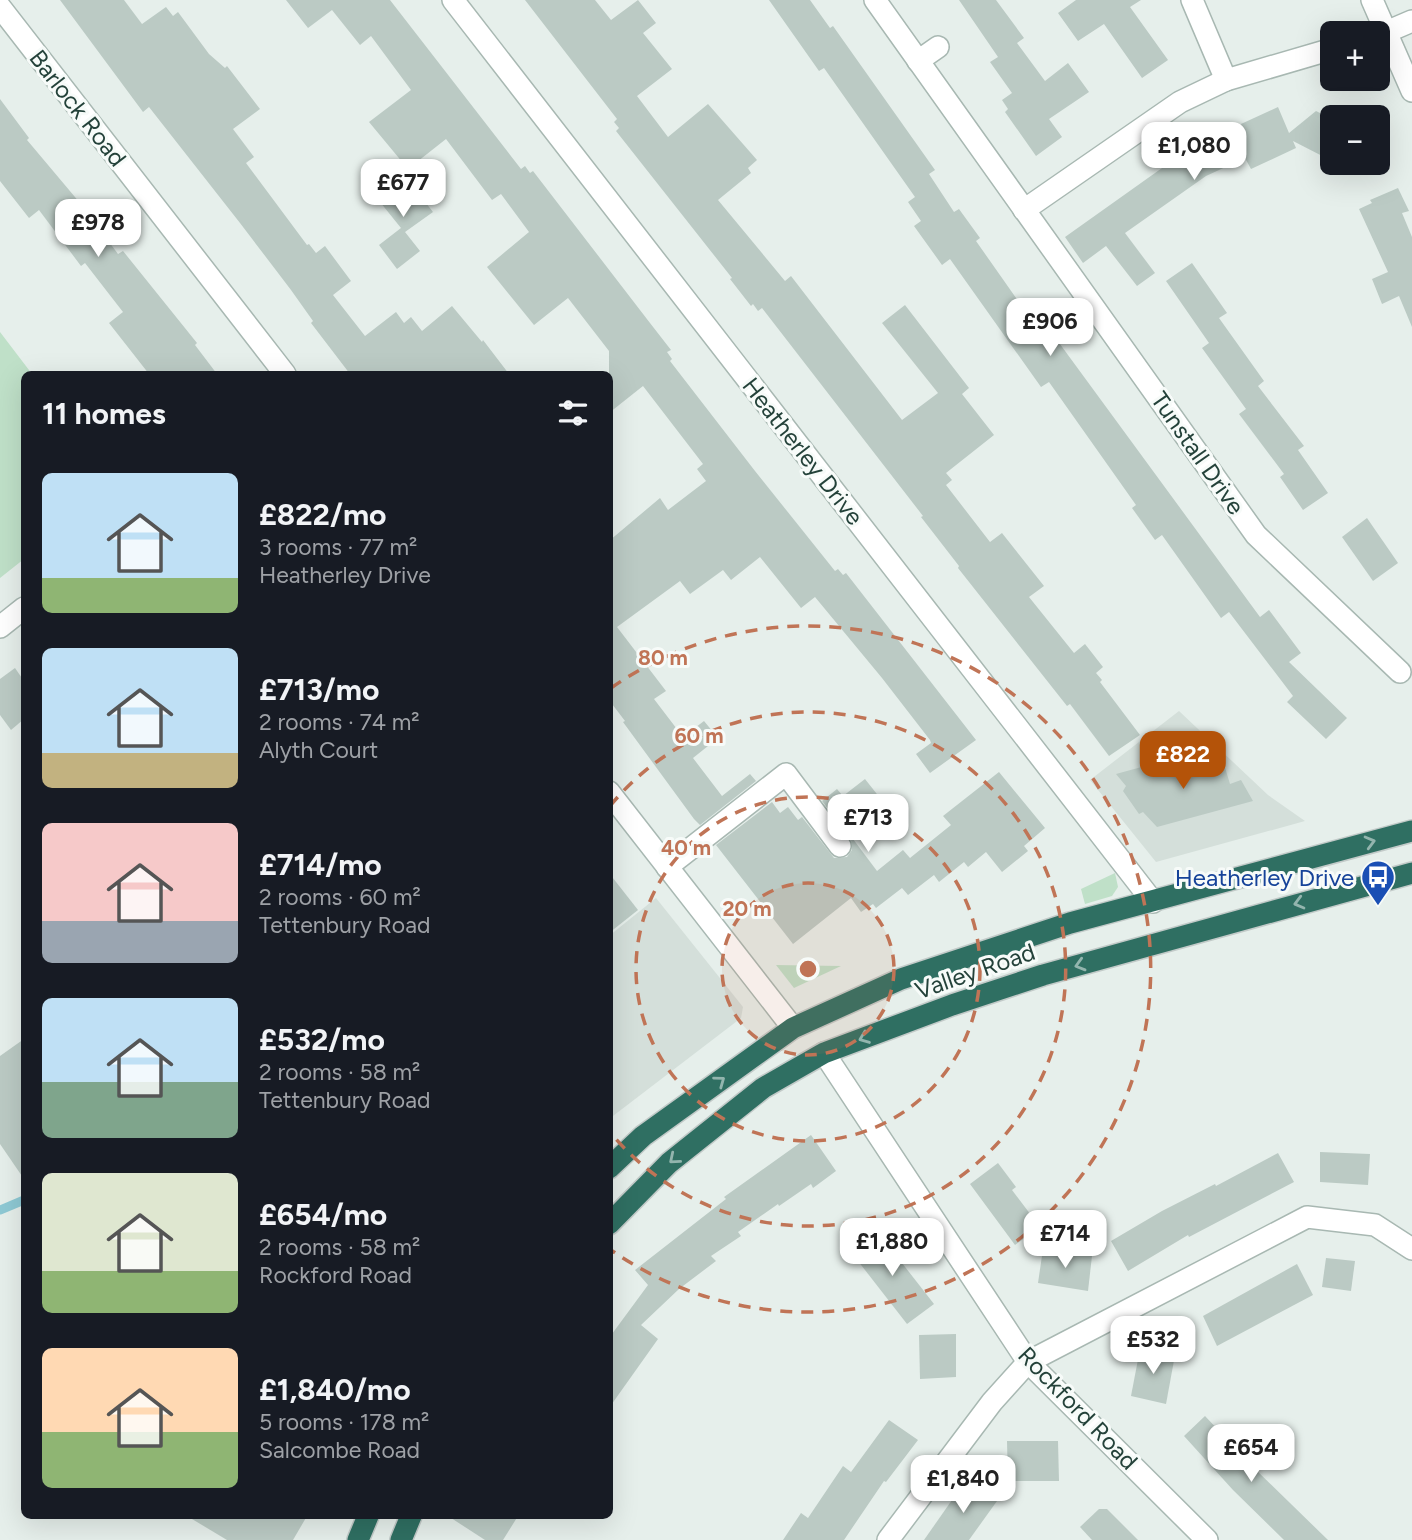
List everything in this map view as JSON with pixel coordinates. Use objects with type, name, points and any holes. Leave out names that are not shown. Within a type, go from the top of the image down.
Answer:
[{"type":"highway","name":"Valley Road","points":[[613,1164],[643,1136],[793,1028],[901,979],[1070,923],[1412,831]]},
{"type":"highway","name":"Valley Road","points":[[613,1220],[669,1163],[763,1088],[824,1053],[952,1004],[1043,975],[1412,873]]},
{"type":"highway","points":[[358,1540],[367,1519]]},
{"type":"highway","points":[[401,1540],[410,1519]]},
{"type":"street","name":"Heatherley Drive","points":[[453,0],[1153,902]]},
{"type":"street","name":"Tunstall Drive","points":[[875,0],[1255,535],[1401,672]]},
{"type":"street","points":[[1192,0],[1226,80]]},
{"type":"street","points":[[1372,0],[1378,21]]},
{"type":"street","name":"Barlock Road","points":[[0,7],[283,371]]},
{"type":"street","points":[[1390,31],[1412,21]]},
{"type":"street","points":[[918,61],[938,47]]},
{"type":"street","points":[[1390,49],[1412,91]]},
{"type":"street","points":[[1024,209],[1180,102],[1226,80],[1320,53]]},
{"type":"street","points":[[667,867],[786,774],[840,846]]},
{"type":"street","points":[[613,797],[793,1028]]},
{"type":"street","name":"Rockford Road","points":[[824,1053],[1028,1362],[1207,1540]]},
{"type":"street","points":[[888,1540],[992,1402],[1028,1362],[1307,1217],[1375,1225],[1412,1249]]},
{"type":"shaded area","points":[[1179,711],[1268,795],[1305,821],[1156,862],[1090,780]]},
{"type":"shaded area","points":[[656,898],[743,1007],[741,1018],[613,1116],[613,933]]},
{"type":"green space","points":[[0,332],[30,371],[21,371],[21,561],[0,578]]},
{"type":"green space","points":[[1115,873],[1118,887],[1112,896],[1085,904],[1081,889]]},
{"type":"green space","points":[[776,965],[841,966],[794,988]]},
{"type":"building","points":[[60,0],[124,0],[142,24],[166,7],[173,16],[178,12],[209,54],[225,68],[227,66],[260,109],[233,129],[254,157],[246,163],[307,245],[316,253],[325,246],[351,281],[333,295],[365,336],[396,312],[404,323],[411,317],[422,331],[452,306],[507,371],[348,371],[311,323],[313,321],[291,290],[149,107],[143,112]]},
{"type":"building","points":[[286,0],[390,0],[521,169],[525,166],[530,173],[533,171],[671,350],[667,352],[672,359],[670,361],[755,471],[835,571],[838,569],[843,575],[846,573],[976,740],[930,773],[916,754],[931,743],[930,740],[882,678],[815,597],[801,608],[760,557],[731,580],[723,570],[690,594],[680,581],[617,627],[666,691],[654,699],[683,737],[704,721],[718,738],[693,758],[722,796],[750,774],[756,781],[700,825],[694,819],[613,705],[613,538],[660,498],[668,510],[706,481],[697,469],[703,464],[643,386],[613,410],[613,371],[609,371],[609,351],[568,298],[534,325],[487,267],[529,232],[501,194],[492,200],[446,139],[408,169],[369,122],[411,90],[371,36],[360,45],[332,10],[308,28]]},
{"type":"building","points":[[525,0],[595,0],[611,20],[638,0],[656,23],[643,33],[672,69],[637,96],[668,137],[708,104],[757,160],[748,168],[751,173],[718,200],[785,281],[791,276],[902,420],[938,393],[882,323],[905,305],[969,388],[962,394],[994,435],[946,473],[952,480],[946,485],[990,542],[1002,533],[1044,586],[1029,597],[1074,653],[1085,644],[1103,667],[1096,673],[1102,680],[1100,682],[1140,735],[1109,756],[1070,704],[1067,706],[958,568],[921,517],[923,516],[762,308],[758,311],[753,304],[751,306],[616,131],[619,128],[614,122],[617,119]]},
{"type":"building","points":[[769,0],[810,0],[830,28],[833,26],[935,170],[929,174],[954,212],[959,209],[980,238],[976,241],[1028,315],[1035,310],[1260,617],[1269,610],[1301,653],[1289,662],[1347,718],[1326,739],[1287,702],[1293,696],[1229,612],[1221,618],[1162,535],[1155,540],[1132,508],[1136,505],[1049,382],[1041,387],[950,259],[942,265],[914,226],[921,221],[908,202],[915,197],[824,68],[819,71]]},
{"type":"building","points":[[959,0],[996,0],[1024,38],[1017,43],[1045,81],[1068,63],[1089,92],[1049,119],[1062,137],[1036,156],[1005,112],[1008,109],[1002,100],[1012,93],[990,62],[998,57]]},
{"type":"building","points":[[1076,0],[1141,0],[1130,7],[1168,60],[1142,78],[1104,24],[1078,41],[1058,13]]},
{"type":"building","points":[[0,99],[29,138],[27,140],[80,203],[118,254],[123,251],[197,343],[195,345],[215,371],[147,371],[109,323],[123,312],[85,263],[81,266],[39,210],[29,218],[0,181]]},
{"type":"building","points":[[1278,107],[1289,133],[1316,111],[1320,113],[1320,155],[1293,141],[1296,148],[1251,169],[1245,158],[1206,176],[1125,233],[1155,273],[1137,286],[1106,246],[1083,263],[1065,237],[1193,146]]},
{"type":"building","points":[[404,175],[433,212],[405,232],[420,251],[397,269],[379,245],[401,228],[376,197]]},
{"type":"building","points":[[1398,188],[1409,211],[1402,213],[1412,237],[1412,327],[1399,296],[1382,304],[1372,279],[1388,272],[1359,209],[1372,203],[1370,200]]},
{"type":"building","points":[[1192,263],[1227,313],[1219,318],[1264,381],[1258,386],[1304,446],[1298,450],[1328,493],[1303,510],[1280,477],[1284,474],[1239,414],[1246,409],[1202,348],[1209,343],[1166,281]]},
{"type":"building","points":[[1367,518],[1398,563],[1373,581],[1342,537]]},
{"type":"building","points":[[15,668],[21,677],[21,722],[11,730],[0,715],[0,679]]},
{"type":"building","points":[[1220,751],[1230,784],[1241,780],[1253,801],[1157,827],[1143,812],[1139,814],[1123,791],[1126,786],[1116,774],[1156,763],[1167,775]]},
{"type":"building","points":[[999,772],[1045,828],[1024,846],[1028,851],[1002,872],[986,852],[968,867],[964,862],[939,882],[934,875],[908,895],[902,888],[876,908],[873,904],[861,912],[851,898],[793,944],[716,845],[772,802],[780,813],[788,807],[798,820],[802,817],[834,858],[847,857],[852,850],[851,839],[822,801],[837,789],[843,796],[865,779],[884,803],[862,819],[865,823],[850,835],[877,871],[903,850],[910,858],[951,825],[943,816]]},
{"type":"building","points":[[613,878],[638,910],[613,930]]},
{"type":"building","points":[[21,1041],[21,1175],[0,1144],[0,1056]]},
{"type":"building","points":[[811,1135],[836,1171],[813,1188],[811,1184],[779,1206],[778,1204],[738,1232],[741,1236],[711,1256],[716,1261],[679,1289],[641,1325],[658,1339],[613,1402],[613,1333],[648,1285],[635,1270],[726,1199],[724,1197]]},
{"type":"building","points":[[1320,1152],[1370,1154],[1368,1185],[1320,1182]]},
{"type":"building","points":[[1278,1153],[1294,1182],[1189,1237],[1188,1235],[1128,1271],[1111,1241],[1162,1211]]},
{"type":"building","points":[[998,1163],[1016,1187],[1012,1190],[1040,1227],[1015,1245],[970,1184]]},
{"type":"building","points":[[877,1231],[934,1304],[907,1324],[851,1252]]},
{"type":"building","points":[[1043,1249],[1092,1256],[1088,1291],[1038,1283]]},
{"type":"building","points":[[1326,1258],[1355,1261],[1351,1291],[1322,1287]]},
{"type":"building","points":[[1297,1264],[1313,1295],[1217,1346],[1203,1316]]},
{"type":"building","points":[[956,1334],[956,1377],[920,1379],[919,1335]]},
{"type":"building","points":[[1140,1349],[1175,1355],[1166,1404],[1131,1396]]},
{"type":"building","points":[[1205,1416],[1328,1540],[1284,1540],[1233,1490],[1184,1436]]},
{"type":"building","points":[[889,1420],[918,1440],[886,1482],[884,1481],[844,1540],[783,1540],[801,1513],[808,1518],[843,1466],[851,1472]]},
{"type":"building","points":[[1007,1441],[1058,1441],[1059,1481],[1008,1481]]},
{"type":"building","points":[[966,1480],[997,1501],[969,1540],[924,1540]]},
{"type":"building","points":[[1099,1509],[1107,1509],[1138,1540],[1092,1540],[1080,1527]]},
{"type":"building","points":[[192,1519],[305,1519],[293,1540],[227,1540]]},
{"type":"building","points":[[453,1519],[516,1519],[503,1540],[485,1540]]},
{"type":"waterway","points":[[0,1210],[21,1201]]},
{"type":"place","name":"Heatherley Drive","points":[[1378,907]]}]
